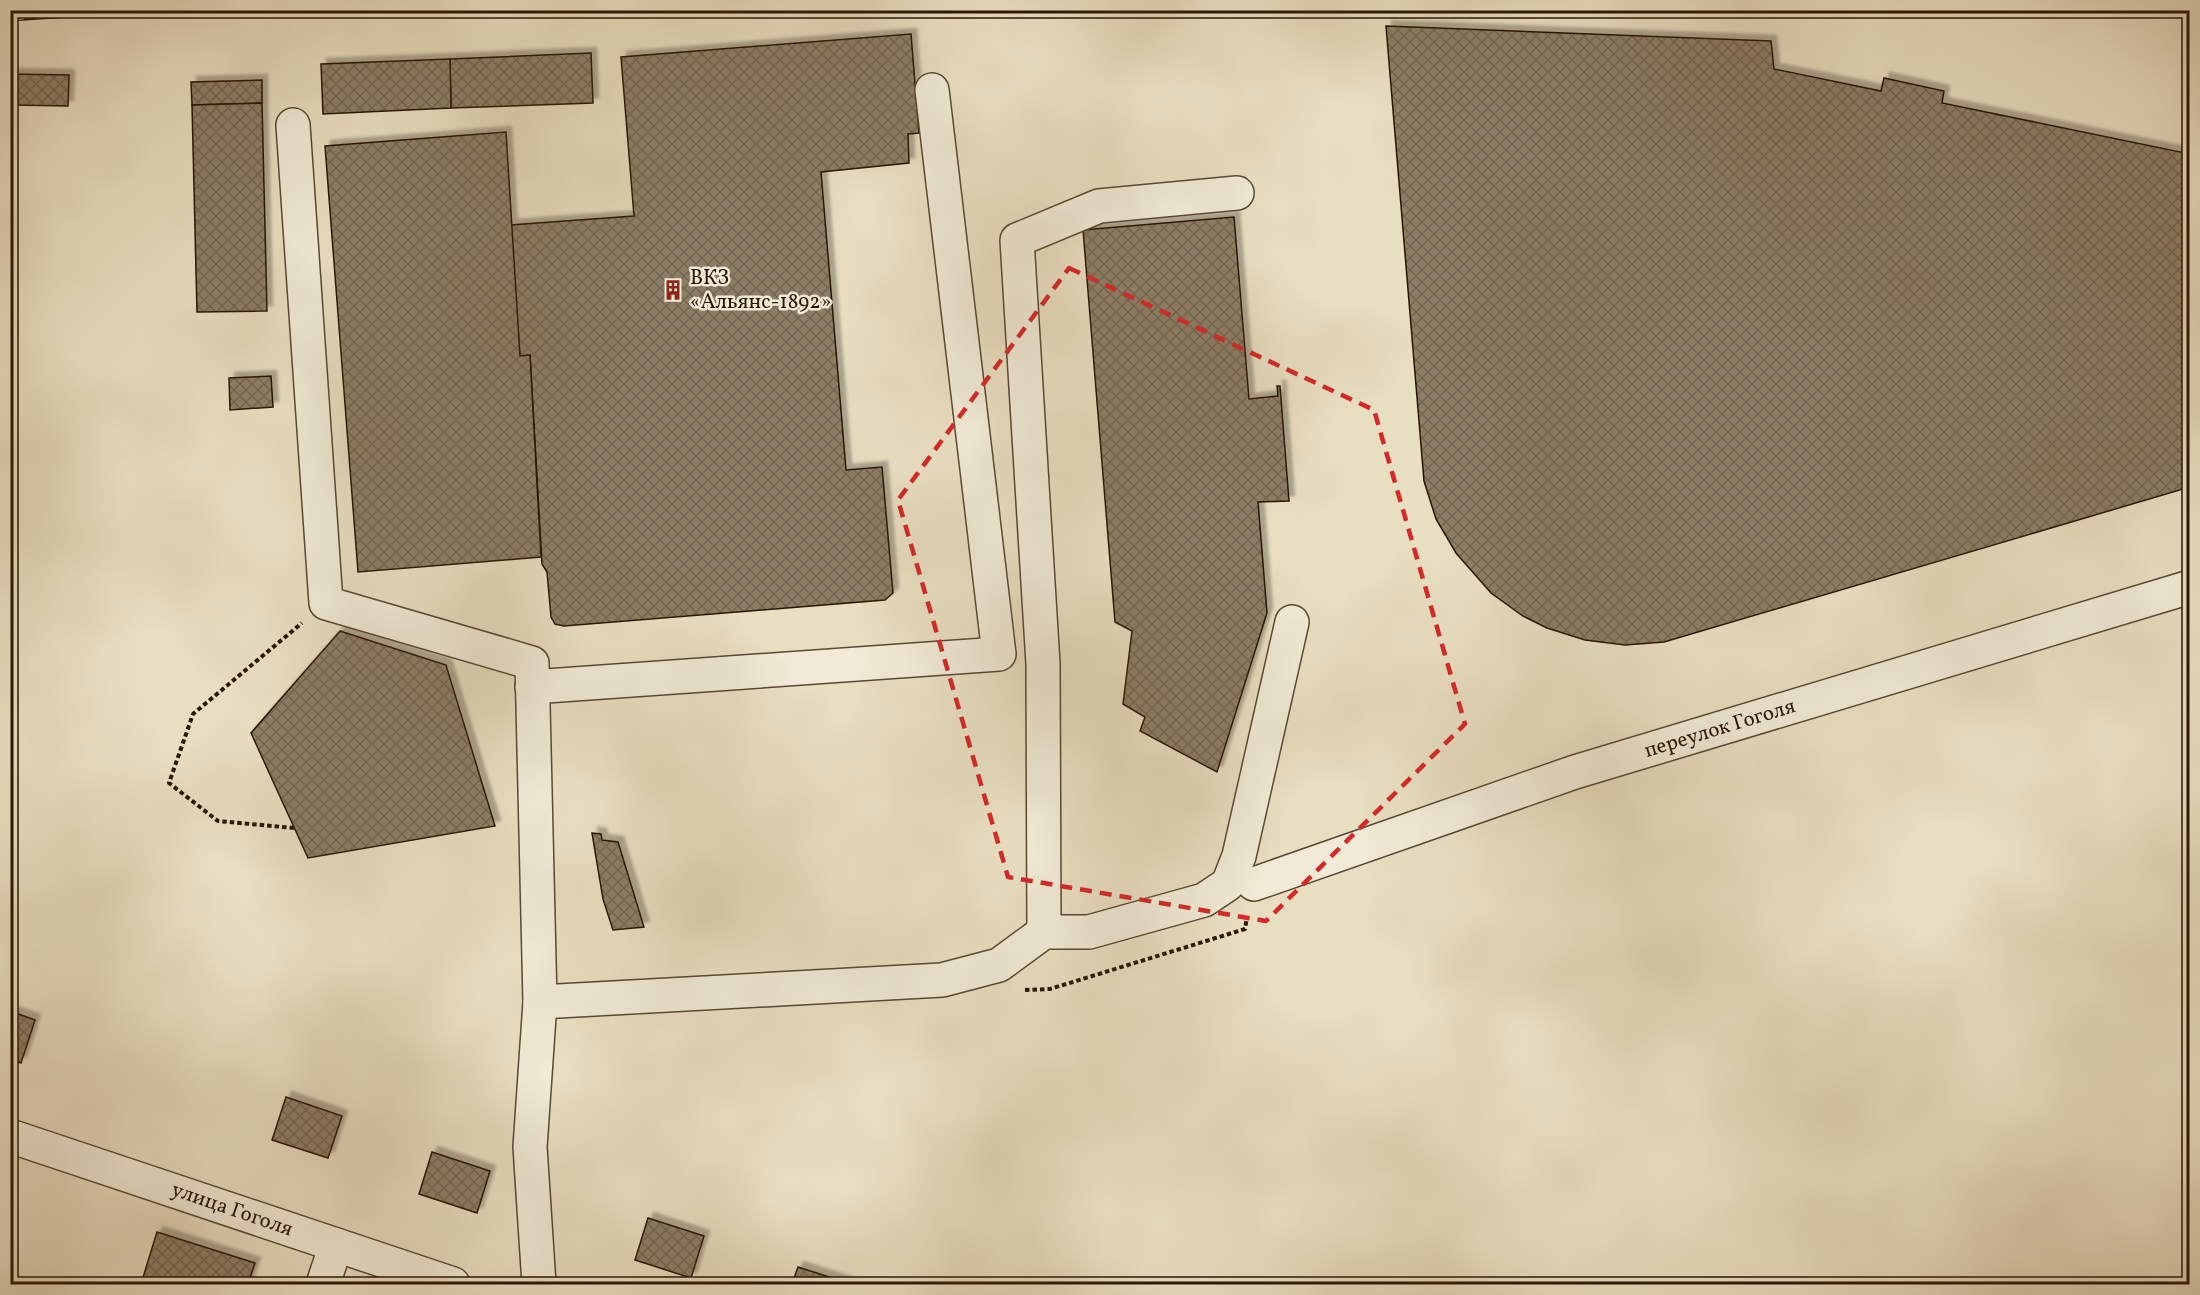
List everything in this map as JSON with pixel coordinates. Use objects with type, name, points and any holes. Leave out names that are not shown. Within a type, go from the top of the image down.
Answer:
[{"type":"street","points":[[532,687],[999,654],[933,90]]},
{"type":"street","points":[[293,125],[326,603],[532,663],[540,1002],[530,1147],[539,1284]]},
{"type":"street","points":[[1044,932],[1043,664],[1017,240],[1099,206],[1237,193]]},
{"type":"street","name":"переулок Гоголя","points":[[1254,884],[1575,772],[2190,587]]},
{"type":"street","points":[[540,1002],[942,980],[999,965],[1044,932],[1089,932],[1204,900],[1228,884],[1239,856],[1292,622]]},
{"type":"street","name":"улица Гоголя","points":[[10,1136],[453,1284]]},
{"type":"street","points":[[322,1284],[336,1245]]},
{"type":"path","points":[[294,828],[218,821],[169,783],[193,714],[326,603]]},
{"type":"highlighted area","points":[[1069,268],[1374,410],[1465,724],[1266,921],[1008,877],[898,500]]},
{"type":"building","points":[[1386,26],[1771,41],[1774,69],[1881,91],[1884,78],[1944,91],[1942,103],[2190,154],[2190,487],[1664,642],[1625,645],[1585,640],[1547,628],[1523,616],[1491,593],[1456,553],[1436,519],[1424,481]]},
{"type":"building","name":"ВКЗ «Альянс-1892»","points":[[911,34],[919,133],[908,134],[909,163],[821,172],[846,470],[882,467],[893,593],[885,600],[564,626],[555,624],[551,617],[547,572],[542,564],[530,355],[520,356],[510,225],[634,216],[621,57]]},
{"type":"building","points":[[591,53],[593,103],[451,108],[450,59]]},
{"type":"building","points":[[450,59],[451,108],[323,114],[321,64]]},
{"type":"building","points":[[10,74],[69,75],[68,106],[10,105]]},
{"type":"building","points":[[262,80],[262,103],[192,105],[191,82]]},
{"type":"building","points":[[262,103],[267,311],[197,312],[192,105]]},
{"type":"building","points":[[506,132],[520,356],[530,355],[541,557],[358,572],[325,146]]},
{"type":"building","points":[[1234,217],[1249,399],[1278,396],[1277,386],[1280,386],[1289,501],[1258,502],[1267,613],[1217,772],[1140,731],[1145,717],[1123,704],[1132,631],[1115,622],[1083,230]]},
{"type":"building","points":[[271,376],[273,407],[230,410],[229,378]]},
{"type":"building","points":[[340,631],[446,665],[495,826],[308,858],[251,733]]},
{"type":"building","points":[[592,833],[601,834],[602,840],[618,842],[644,927],[613,930],[603,899]]},
{"type":"building","points":[[10,1011],[35,1020],[21,1063],[10,1059]]},
{"type":"building","points":[[286,1097],[342,1116],[328,1158],[272,1140]]},
{"type":"building","points":[[432,1152],[490,1171],[477,1213],[419,1194]]},
{"type":"building","points":[[648,1218],[704,1236],[691,1278],[635,1260]]},
{"type":"building","points":[[157,1232],[255,1263],[248,1284],[141,1284]]},
{"type":"building","points":[[798,1267],[851,1284],[792,1284]]},
{"type":"railway","points":[[10,18],[133,10]]},
{"type":"place","name":"ВКЗ «Альянс-1892»","points":[[673,290]]}]
